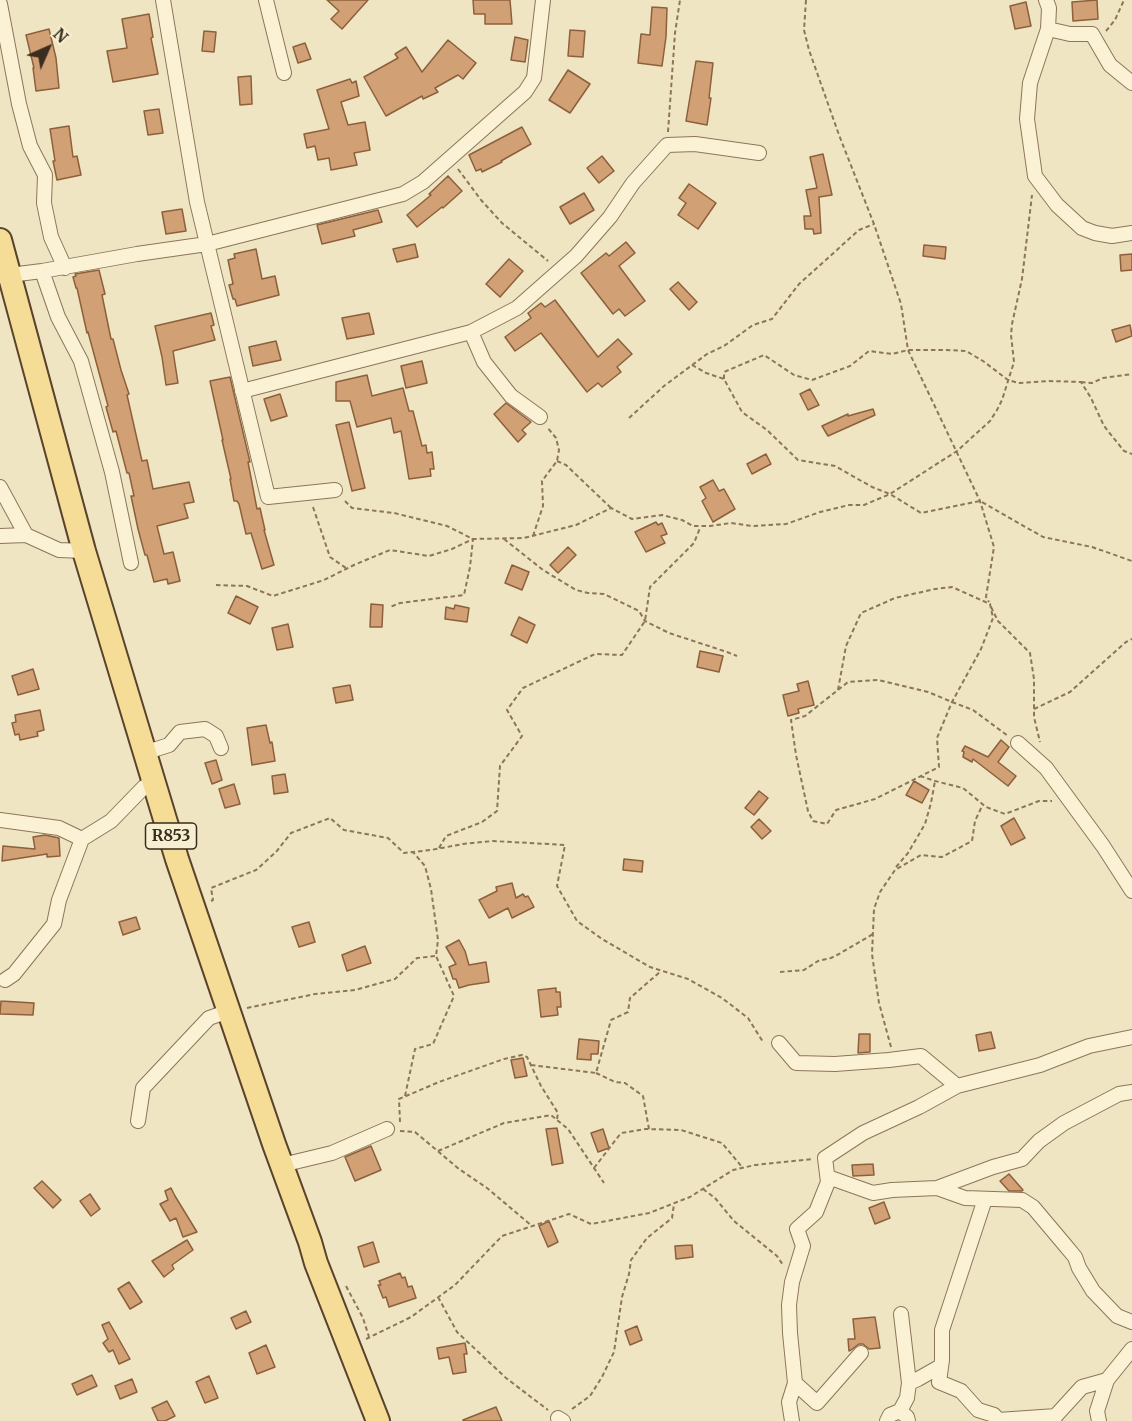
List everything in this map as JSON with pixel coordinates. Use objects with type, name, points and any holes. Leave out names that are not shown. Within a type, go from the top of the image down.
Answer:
[{"type":"main road","name":"R853","points":[[0,240],[5,276],[84,551],[177,859],[316,1263],[378,1421]]},
{"type":"street","points":[[164,0],[197,202],[268,496],[335,490]]},
{"type":"street","points":[[266,0],[284,73]]},
{"type":"street","points":[[5,276],[207,244],[403,194],[423,182],[525,92],[534,78],[543,0]]},
{"type":"street","points":[[1046,0],[1049,8],[1048,29],[1030,83],[1028,119],[1035,176],[1057,205],[1082,228],[1112,236],[1132,233]]},
{"type":"street","points":[[0,4],[19,104],[30,146],[45,175],[44,203],[51,237],[65,268]]},
{"type":"street","points":[[1048,29],[1070,34],[1092,34],[1110,65],[1132,83]]},
{"type":"street","points":[[242,391],[471,332],[517,308],[576,256],[609,217],[633,183],[667,146],[695,144],[759,153]]},
{"type":"street","points":[[42,271],[58,317],[81,361],[112,472],[131,563]]},
{"type":"street","points":[[471,332],[484,362],[511,396],[540,417]]},
{"type":"street","points":[[0,487],[26,536]]},
{"type":"street","points":[[0,536],[26,536],[59,550],[84,551]]},
{"type":"street","points":[[144,753],[169,745],[180,732],[205,729],[216,736],[221,747]]},
{"type":"street","points":[[1018,742],[1046,768],[1103,846],[1132,891]]},
{"type":"street","points":[[5,980],[14,974],[54,924],[58,900],[82,839],[111,821],[144,787],[155,784]]},
{"type":"street","points":[[0,820],[59,828],[82,839]]},
{"type":"street","points":[[138,1121],[143,1088],[209,1018],[229,1011]]},
{"type":"street","points":[[792,1421],[789,1402],[795,1383],[789,1305],[803,1246],[797,1229],[816,1212],[828,1182],[825,1158],[863,1133],[957,1086],[1040,1065],[1089,1046],[1132,1037]]},
{"type":"street","points":[[779,1043],[796,1063],[835,1064],[921,1056],[957,1086]]},
{"type":"street","points":[[828,1177],[873,1193],[937,1188],[1022,1159],[1039,1141],[1064,1123],[1119,1094],[1132,1092]]},
{"type":"street","points":[[282,1165],[333,1153],[393,1130]]},
{"type":"street","points":[[937,1188],[965,1198],[1022,1200],[1033,1207],[1074,1257],[1092,1291],[1117,1316],[1132,1322]]},
{"type":"street","points":[[984,1199],[942,1330],[939,1382],[961,1391],[978,1410],[994,1415],[998,1420],[1053,1418],[1082,1387],[1107,1380]]},
{"type":"street","points":[[887,1421],[890,1415],[904,1416],[909,1383],[901,1314]]},
{"type":"street","points":[[1099,1421],[1097,1411],[1107,1380],[1132,1349]]},
{"type":"street","points":[[795,1383],[817,1403],[861,1353]]},
{"type":"street","points":[[909,1383],[941,1366]]},
{"type":"path","points":[[667,146],[675,33],[680,0]]},
{"type":"path","points":[[806,0],[804,30],[809,50],[842,145],[874,224],[901,304],[908,350],[980,501],[994,547],[986,597],[998,621],[1030,653],[1034,679],[1034,717],[1046,768]]},
{"type":"path","points":[[1096,41],[1115,20],[1124,0]]},
{"type":"path","points":[[450,158],[480,200],[502,223],[559,271]]},
{"type":"path","points":[[557,461],[566,465],[611,508],[632,519],[662,515],[682,520],[693,526],[731,523],[752,526],[786,524],[849,504],[864,505],[890,494],[957,450],[990,421],[1002,400],[1014,362],[1012,324],[1022,279],[1035,176]]},
{"type":"path","points":[[630,418],[663,386],[706,354],[724,346],[753,325],[772,319],[799,284],[859,230],[874,224]]},
{"type":"path","points":[[1132,374],[1103,378],[1092,383],[1049,381],[1019,383],[1008,380],[966,351],[946,350],[908,350],[892,354],[869,351],[850,366],[812,380],[794,375],[764,355],[724,372],[724,379],[742,412],[767,430],[798,460],[834,466],[890,494],[921,513],[980,501],[1043,537],[1092,547],[1132,561]]},
{"type":"path","points":[[692,364],[706,373],[724,379]]},
{"type":"path","points":[[1081,382],[1104,426],[1124,451],[1132,454]]},
{"type":"path","points":[[533,536],[543,506],[542,481],[557,461],[559,450],[556,438],[540,417]]},
{"type":"path","points":[[335,490],[352,508],[394,513],[447,526],[473,539]]},
{"type":"path","points":[[308,493],[330,557],[348,568]]},
{"type":"path","points":[[216,585],[247,586],[273,596],[324,580],[390,550],[429,555],[452,549],[473,539],[524,538],[576,525],[611,508]]},
{"type":"path","points":[[439,848],[446,836],[482,822],[497,811],[500,766],[522,736],[507,710],[522,688],[595,654],[622,655],[645,621],[650,587],[694,543],[700,526]]},
{"type":"path","points":[[390,607],[400,603],[464,595],[473,539]]},
{"type":"path","points":[[504,539],[543,570],[576,590],[604,594],[639,611],[645,621],[669,633],[737,656]]},
{"type":"path","points":[[838,690],[846,646],[861,613],[895,598],[952,587],[990,604]]},
{"type":"path","points":[[990,604],[993,618],[981,649],[952,702],[938,738],[939,767],[875,799],[836,810],[827,824],[813,821],[808,811],[791,720],[805,716],[848,682],[878,680],[928,692],[952,702],[973,710],[1018,742]]},
{"type":"path","points":[[1034,709],[1070,692],[1117,649],[1132,639]]},
{"type":"path","points":[[920,776],[963,788],[983,804],[1005,814],[1039,801],[1070,802]]},
{"type":"path","points":[[889,1060],[892,1052],[879,1003],[872,954],[874,909],[880,892],[908,853],[925,824],[932,803],[935,782]]},
{"type":"path","points":[[895,870],[921,855],[942,857],[972,842],[975,821],[983,804]]},
{"type":"path","points":[[194,909],[213,900],[211,888],[256,870],[276,852],[291,833],[330,818],[344,830],[388,838],[404,853],[493,841],[564,845],[557,886],[577,921],[602,939],[650,967],[688,980],[722,998],[748,1018],[763,1042],[779,1043]]},
{"type":"path","points":[[405,1096],[415,1048],[433,1044],[454,996],[436,956],[438,940],[431,889],[425,866],[413,852]]},
{"type":"path","points":[[780,972],[804,970],[818,961],[839,954],[873,933]]},
{"type":"path","points":[[229,1011],[375,985],[394,979],[417,958],[436,956]]},
{"type":"path","points":[[596,1073],[611,1020],[628,1012],[630,998],[662,971]]},
{"type":"path","points":[[532,1226],[415,1132],[393,1130],[399,1099],[504,1059],[522,1055],[527,1057],[558,1113],[557,1119]]},
{"type":"path","points":[[531,1065],[596,1073],[615,1082],[625,1083],[643,1096],[650,1129]]},
{"type":"path","points":[[438,1151],[504,1123],[551,1115],[568,1129],[604,1183]]},
{"type":"path","points":[[594,1168],[621,1133],[650,1129],[681,1130],[722,1143],[742,1167]]},
{"type":"path","points":[[350,1347],[411,1317],[455,1285],[502,1236],[568,1214],[591,1224],[648,1213],[690,1197],[733,1170],[742,1167],[825,1158]]},
{"type":"path","points":[[703,1189],[715,1198],[734,1221],[777,1256],[794,1277]]},
{"type":"path","points":[[438,1297],[457,1332],[506,1378],[561,1420],[590,1396],[602,1377],[614,1352],[622,1297],[631,1260],[647,1238],[672,1218],[674,1203]]},
{"type":"building","points":[[327,0],[368,0],[342,29],[331,19],[339,11]]},
{"type":"building","points":[[473,0],[510,0],[512,24],[485,24],[485,14],[474,14]]},
{"type":"building","points":[[1097,0],[1098,19],[1073,21],[1072,2]]},
{"type":"building","points":[[1026,2],[1031,26],[1015,29],[1010,6]]},
{"type":"building","points":[[652,7],[667,8],[662,66],[638,63],[641,34],[650,35]]},
{"type":"building","points":[[149,14],[158,74],[113,82],[107,51],[127,48],[122,19]]},
{"type":"building","points":[[49,29],[56,58],[59,88],[36,91],[34,68],[26,35]]},
{"type":"building","points":[[570,30],[585,31],[583,57],[568,56]]},
{"type":"building","points":[[204,31],[216,32],[214,52],[202,51]]},
{"type":"building","points":[[515,37],[528,40],[525,62],[511,60]]},
{"type":"building","points":[[448,40],[476,63],[463,79],[458,75],[435,88],[438,92],[423,99],[422,96],[386,116],[364,77],[398,58],[395,54],[406,47],[422,72]]},
{"type":"building","points":[[305,43],[311,59],[298,63],[293,47]]},
{"type":"building","points":[[696,61],[713,63],[707,125],[686,121]]},
{"type":"building","points":[[568,70],[590,84],[570,113],[549,100]]},
{"type":"building","points":[[251,76],[252,104],[240,105],[238,77]]},
{"type":"building","points":[[350,79],[352,83],[356,81],[359,96],[341,102],[348,125],[365,122],[370,150],[354,153],[357,165],[331,170],[329,158],[318,160],[315,146],[307,148],[304,134],[329,129],[317,90]]},
{"type":"building","points":[[159,109],[163,133],[148,135],[144,111]]},
{"type":"building","points":[[69,126],[73,157],[77,156],[81,175],[57,180],[50,129]]},
{"type":"building","points":[[522,127],[531,144],[482,172],[481,169],[476,171],[469,155]]},
{"type":"building","points":[[823,154],[832,195],[819,197],[821,233],[814,234],[813,229],[805,229],[804,216],[811,216],[806,190],[817,188],[810,157]]},
{"type":"building","points":[[602,156],[614,171],[599,183],[587,168]]},
{"type":"building","points":[[448,176],[462,191],[417,227],[407,215],[431,195],[429,194]]},
{"type":"building","points":[[689,184],[716,203],[698,229],[678,215],[686,203],[679,198]]},
{"type":"building","points":[[584,193],[594,210],[570,224],[560,207]]},
{"type":"building","points":[[182,209],[186,231],[166,234],[162,212]]},
{"type":"building","points":[[378,210],[382,222],[353,230],[355,236],[322,244],[317,225]]},
{"type":"building","points":[[626,242],[635,253],[619,266],[645,301],[625,316],[619,309],[613,314],[581,273],[606,253],[609,256]]},
{"type":"building","points":[[415,244],[418,257],[397,262],[393,249]]},
{"type":"building","points":[[924,245],[946,247],[945,259],[923,256]]},
{"type":"building","points":[[256,249],[262,279],[275,276],[279,295],[237,306],[229,285],[233,284],[228,260],[235,258],[234,254]]},
{"type":"building","points":[[1132,254],[1132,270],[1121,271],[1120,255]]},
{"type":"building","points":[[509,259],[523,271],[500,297],[486,284]]},
{"type":"building","points":[[99,270],[111,339],[113,339],[129,394],[127,395],[142,461],[147,460],[153,489],[189,482],[194,502],[184,504],[188,518],[157,526],[164,554],[173,552],[180,581],[168,584],[167,579],[154,582],[147,555],[145,555],[131,496],[134,496],[129,473],[127,473],[116,431],[113,432],[73,277],[76,276],[75,274]]},
{"type":"building","points":[[678,282],[697,302],[689,310],[670,289]]},
{"type":"building","points":[[555,300],[598,357],[618,339],[632,354],[617,367],[621,372],[602,387],[598,383],[587,392],[541,333],[515,351],[505,337],[531,318],[528,313],[541,303],[545,307]]},
{"type":"building","points":[[211,313],[214,325],[211,326],[215,340],[173,351],[178,383],[166,385],[155,326]]},
{"type":"building","points":[[369,313],[374,334],[347,339],[342,318]]},
{"type":"building","points":[[1130,325],[1132,336],[1116,342],[1112,330]]},
{"type":"building","points":[[276,341],[281,360],[253,366],[249,347]]},
{"type":"building","points":[[422,361],[427,383],[406,388],[401,366]]},
{"type":"building","points":[[367,375],[372,396],[403,388],[409,411],[413,411],[422,446],[426,445],[427,453],[432,452],[434,469],[430,469],[431,476],[409,479],[401,431],[394,433],[391,418],[357,427],[350,401],[336,401],[336,382]]},
{"type":"building","points":[[230,377],[250,462],[248,462],[257,509],[260,508],[274,565],[262,569],[251,533],[246,534],[239,504],[234,501],[210,381]]},
{"type":"building","points":[[810,389],[819,405],[808,410],[800,394]]},
{"type":"building","points":[[280,394],[287,416],[271,421],[264,399]]},
{"type":"building","points":[[506,403],[531,422],[522,430],[526,434],[518,442],[494,414]]},
{"type":"building","points":[[873,409],[875,415],[828,436],[822,426],[848,414],[848,416]]},
{"type":"building","points":[[349,422],[365,488],[352,491],[336,425]]},
{"type":"building","points":[[766,454],[771,464],[752,474],[747,464]]},
{"type":"building","points":[[713,480],[719,491],[724,489],[735,509],[713,522],[702,501],[706,498],[700,487]]},
{"type":"building","points":[[656,522],[658,525],[662,523],[667,534],[661,536],[665,543],[646,552],[635,532]]},
{"type":"building","points":[[568,547],[576,555],[558,573],[550,565]]},
{"type":"building","points":[[512,565],[529,572],[522,590],[505,583]]},
{"type":"building","points":[[236,596],[258,607],[250,624],[228,613]]},
{"type":"building","points":[[371,604],[383,605],[382,627],[370,627]]},
{"type":"building","points":[[455,605],[469,608],[467,622],[445,619],[446,607],[454,609]]},
{"type":"building","points":[[519,617],[535,625],[527,643],[511,635]]},
{"type":"building","points":[[288,624],[293,647],[277,650],[272,628]]},
{"type":"building","points":[[700,651],[723,656],[719,672],[697,667]]},
{"type":"building","points":[[33,669],[39,689],[18,695],[12,676]]},
{"type":"building","points":[[808,681],[814,705],[798,709],[799,713],[788,716],[783,695],[799,691],[797,684]]},
{"type":"building","points":[[350,685],[353,700],[336,703],[333,688]]},
{"type":"building","points":[[40,710],[44,730],[37,732],[38,736],[20,740],[19,734],[15,735],[12,723],[16,722],[15,715]]},
{"type":"building","points":[[266,725],[275,761],[252,765],[247,728]]},
{"type":"building","points":[[1001,740],[1009,747],[998,762],[1016,776],[1008,786],[973,759],[972,762],[963,757],[964,752],[962,751],[965,746],[988,757]]},
{"type":"building","points":[[216,760],[222,780],[212,784],[205,763]]},
{"type":"building","points":[[285,774],[288,792],[274,794],[272,776]]},
{"type":"building","points":[[914,781],[929,790],[922,803],[906,795]]},
{"type":"building","points":[[234,784],[240,804],[225,808],[219,789]]},
{"type":"building","points":[[759,791],[768,798],[754,815],[745,808]]},
{"type":"building","points":[[1014,818],[1025,838],[1011,845],[1001,826]]},
{"type":"building","points":[[759,819],[771,831],[762,839],[751,827]]},
{"type":"building","points":[[45,835],[59,838],[60,856],[47,857],[47,854],[2,861],[3,846],[35,849],[33,837]]},
{"type":"building","points":[[624,859],[643,861],[642,872],[623,870]]},
{"type":"building","points":[[512,883],[516,898],[523,894],[525,897],[528,896],[534,907],[512,918],[508,908],[489,918],[479,900],[497,891],[496,887]]},
{"type":"building","points":[[136,917],[140,929],[123,935],[119,922]]},
{"type":"building","points":[[309,922],[315,942],[299,947],[292,927]]},
{"type":"building","points":[[459,940],[469,965],[486,962],[489,982],[459,988],[449,967],[456,964],[446,947]]},
{"type":"building","points":[[365,946],[371,963],[347,971],[342,955]]},
{"type":"building","points":[[556,988],[556,992],[560,992],[561,1007],[557,1007],[558,1015],[541,1017],[538,990]]},
{"type":"building","points":[[1,1001],[34,1003],[33,1015],[0,1014]]},
{"type":"building","points":[[991,1032],[995,1048],[979,1051],[976,1035]]},
{"type":"building","points":[[859,1034],[870,1034],[870,1052],[858,1053]]},
{"type":"building","points":[[579,1039],[599,1041],[598,1054],[591,1054],[591,1060],[577,1059]]},
{"type":"building","points":[[523,1058],[527,1076],[515,1078],[511,1060]]},
{"type":"building","points":[[557,1128],[563,1163],[552,1165],[546,1129]]},
{"type":"building","points":[[603,1129],[609,1148],[598,1152],[591,1133]]},
{"type":"building","points":[[371,1146],[381,1170],[355,1181],[345,1157]]},
{"type":"building","points":[[873,1164],[874,1175],[853,1176],[852,1165]]},
{"type":"building","points":[[1009,1174],[1022,1191],[1009,1191],[1000,1181]]},
{"type":"building","points":[[42,1181],[61,1200],[53,1208],[34,1188]]},
{"type":"building","points":[[171,1188],[197,1232],[183,1237],[176,1218],[170,1221],[160,1204],[168,1200],[165,1191]]},
{"type":"building","points":[[90,1194],[100,1209],[91,1216],[80,1201]]},
{"type":"building","points":[[884,1202],[890,1218],[875,1224],[869,1208]]},
{"type":"building","points":[[549,1221],[558,1242],[548,1247],[539,1226]]},
{"type":"building","points":[[187,1240],[193,1250],[172,1265],[174,1269],[164,1277],[152,1261]]},
{"type":"building","points":[[373,1242],[379,1262],[364,1267],[358,1247]]},
{"type":"building","points":[[692,1245],[693,1257],[676,1259],[675,1246]]},
{"type":"building","points":[[400,1273],[402,1278],[405,1277],[408,1287],[412,1286],[416,1298],[389,1307],[378,1285],[381,1285],[379,1281]]},
{"type":"building","points":[[129,1282],[142,1302],[130,1309],[118,1289]]},
{"type":"building","points":[[246,1311],[251,1322],[236,1329],[231,1318]]},
{"type":"building","points":[[875,1317],[880,1348],[869,1349],[859,1344],[849,1351],[848,1339],[855,1339],[853,1319]]},
{"type":"building","points":[[109,1322],[130,1359],[119,1364],[113,1350],[109,1352],[103,1343],[108,1339],[102,1325]]},
{"type":"building","points":[[637,1326],[642,1340],[630,1345],[625,1331]]},
{"type":"building","points":[[465,1343],[466,1372],[453,1374],[449,1357],[439,1359],[437,1348]]},
{"type":"building","points":[[266,1345],[275,1367],[257,1374],[249,1353]]},
{"type":"building","points":[[92,1375],[97,1386],[77,1395],[72,1384]]},
{"type":"building","points":[[209,1376],[218,1398],[205,1403],[196,1382]]},
{"type":"building","points":[[132,1379],[137,1392],[120,1399],[115,1386]]},
{"type":"building","points":[[167,1401],[175,1416],[165,1421],[158,1421],[152,1408]]},
{"type":"building","points":[[496,1407],[502,1421],[463,1421],[463,1420]]}]
